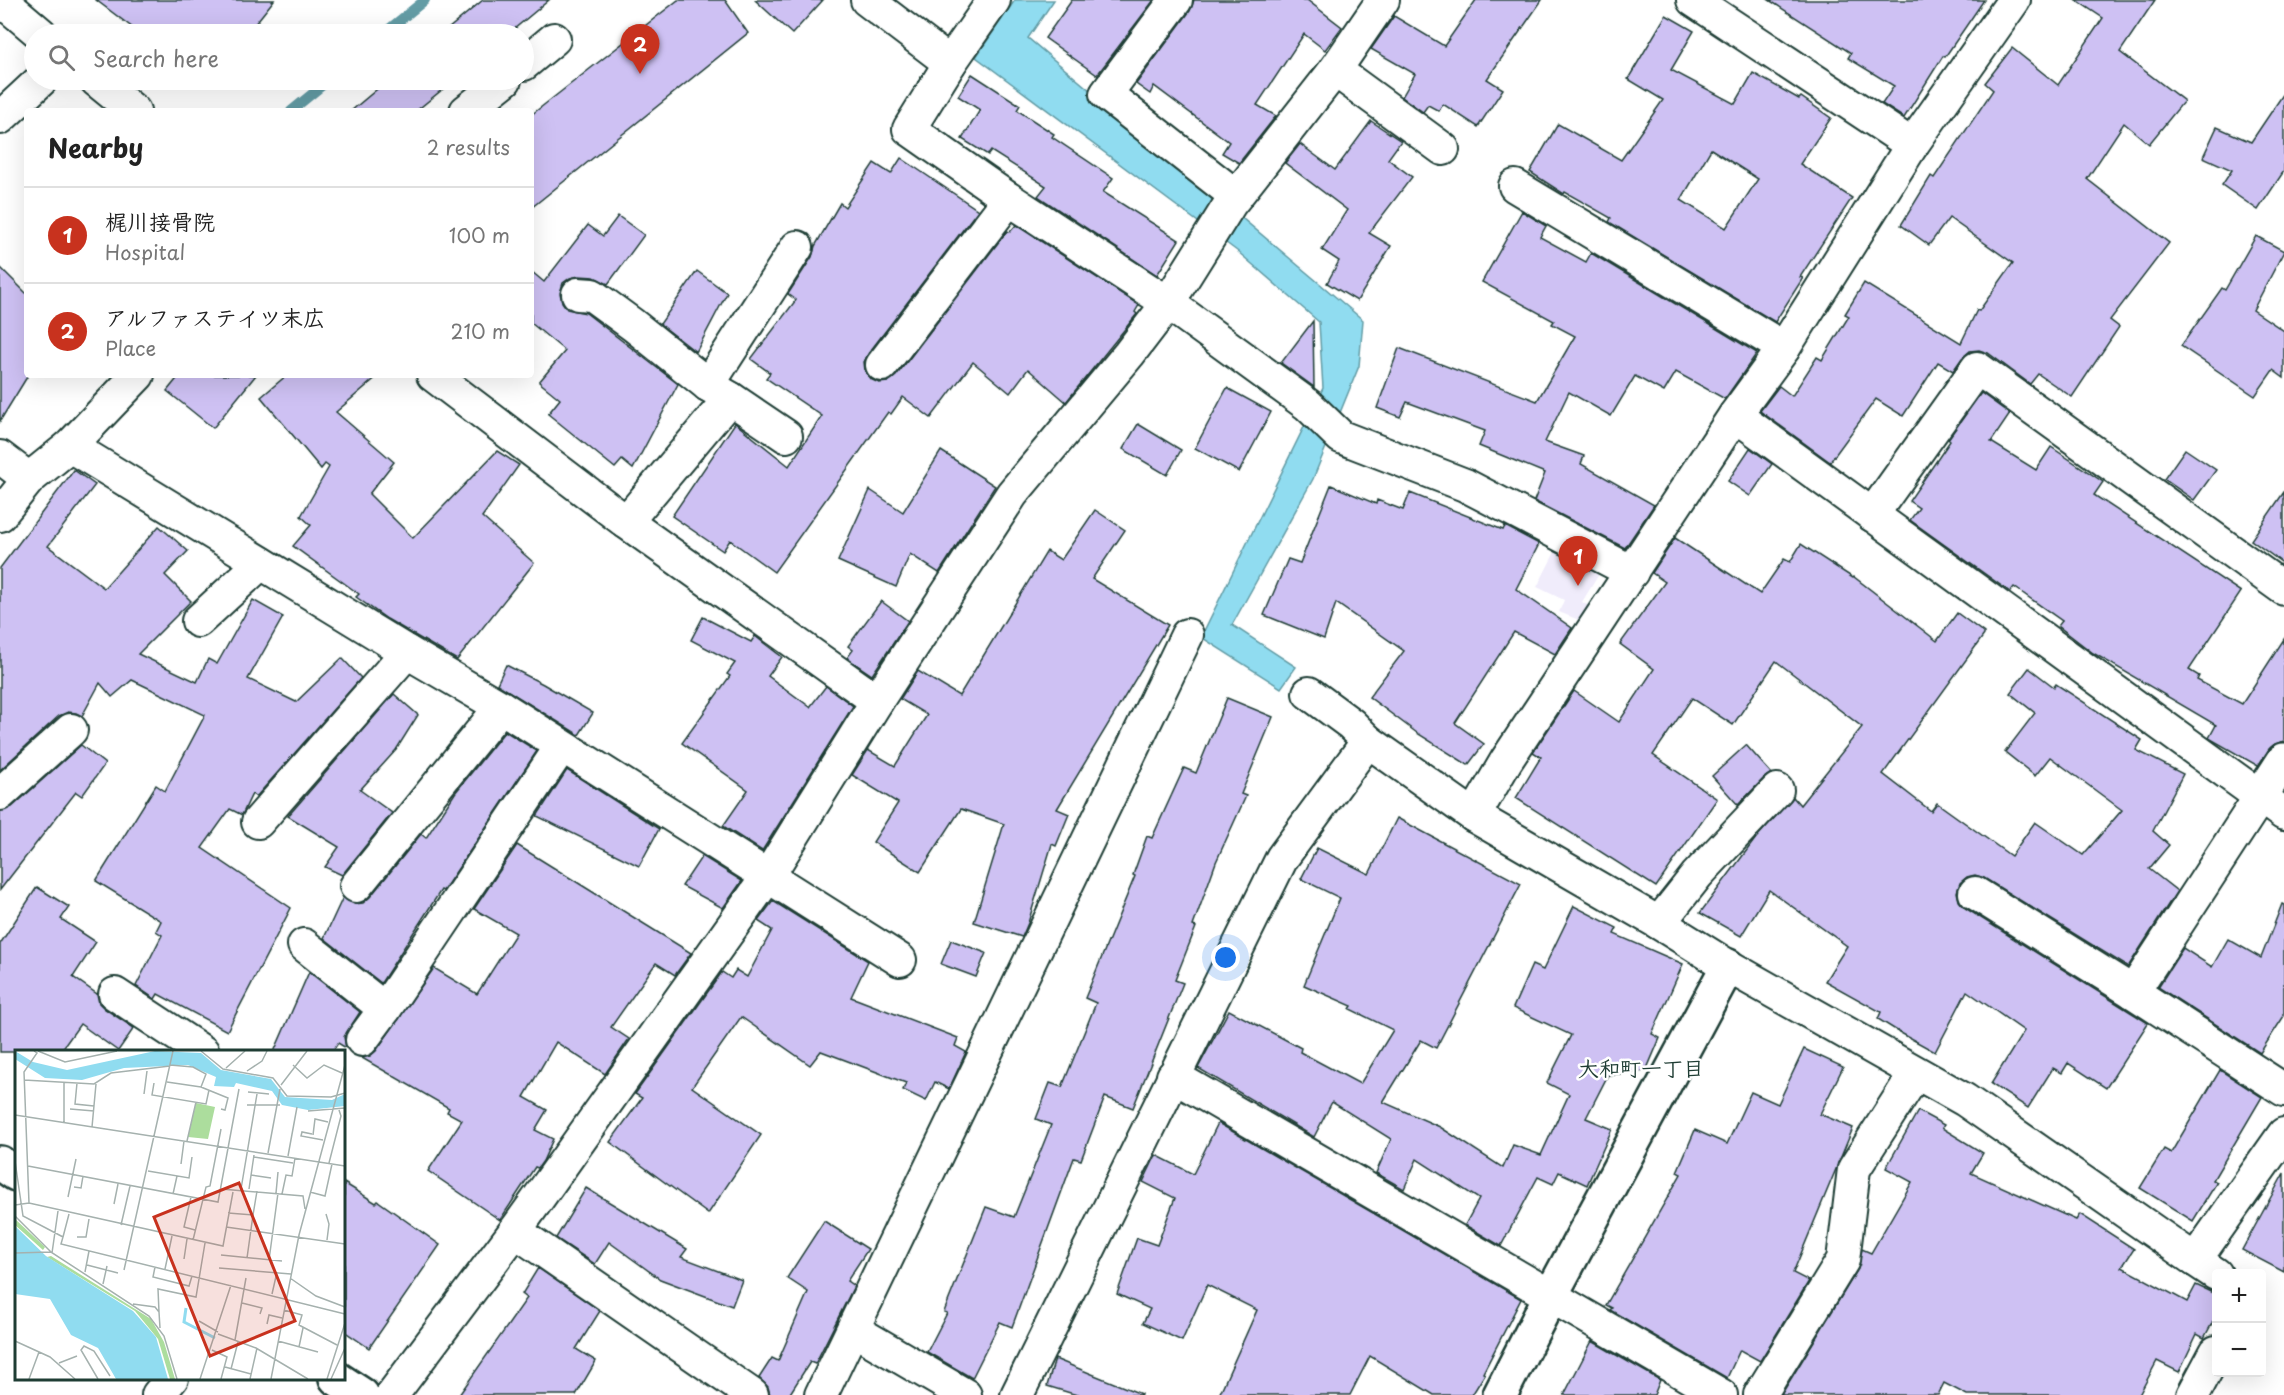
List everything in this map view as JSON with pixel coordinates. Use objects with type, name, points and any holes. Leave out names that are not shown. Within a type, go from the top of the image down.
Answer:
[{"type":"street","points":[[1,0],[29,24]]},
{"type":"street","points":[[867,0],[950,63]]},
{"type":"street","points":[[994,0],[950,63],[909,129],[1009,199],[1168,303],[1308,405],[1341,437],[1465,485],[1632,572]]},
{"type":"street","points":[[1176,0],[1106,94],[1126,107],[1233,200]]},
{"type":"street","points":[[392,1395],[514,1231],[768,876],[877,701],[1012,494],[1129,354],[1168,303],[1233,200],[1335,70],[1383,0]]},
{"type":"street","points":[[1692,0],[1912,145]]},
{"type":"street","points":[[1474,816],[1506,761],[1735,415],[1784,348],[1912,145],[2014,0]]},
{"type":"street","points":[[534,56],[554,39]]},
{"type":"street","points":[[1335,70],[1443,149]]},
{"type":"street","points":[[0,118],[30,90]]},
{"type":"street","points":[[108,90],[130,108]]},
{"type":"street","points":[[470,108],[492,90]]},
{"type":"street","points":[[1515,186],[1784,348]]},
{"type":"street","points":[[882,365],[1009,199]]},
{"type":"street","points":[[626,522],[719,392],[797,247]]},
{"type":"street","points":[[578,294],[592,295],[719,392],[786,436]]},
{"type":"street","points":[[1872,515],[1977,368],[2284,590]]},
{"type":"street","points":[[0,515],[29,479],[70,446],[135,378]]},
{"type":"street","points":[[437,378],[626,522],[877,701]]},
{"type":"street","points":[[1735,415],[2272,806]]},
{"type":"street","points":[[70,446],[501,708],[900,960]]},
{"type":"street","points":[[0,458],[29,479]]},
{"type":"street","points":[[198,621],[261,562]]},
{"type":"street","points":[[821,1395],[1187,635]]},
{"type":"street","points":[[258,822],[407,652]]},
{"type":"street","points":[[1309,693],[1351,724],[1368,741],[1474,816],[1659,923],[1728,966],[1915,1074],[1965,1100],[2206,1267],[2284,1134]]},
{"type":"street","points":[[356,886],[501,708]]},
{"type":"street","points":[[0,794],[71,730]]},
{"type":"street","points":[[1022,1393],[1173,1076],[1282,858],[1368,741]]},
{"type":"street","points":[[362,1040],[561,747]]},
{"type":"street","points":[[2133,992],[2272,806],[2284,760]]},
{"type":"street","points":[[1659,923],[1697,876],[1777,790]]},
{"type":"street","points":[[1975,894],[2133,992],[2284,1090]]},
{"type":"street","points":[[304,945],[385,1009]]},
{"type":"street","points":[[1500,1395],[1550,1297],[1728,966]]},
{"type":"street","points":[[116,994],[200,1050]]},
{"type":"street","points":[[1760,1395],[1843,1260],[1854,1169],[1915,1074]]},
{"type":"street","points":[[1173,1076],[1721,1395]]},
{"type":"street","points":[[0,1163],[15,1173]]},
{"type":"street","points":[[514,1231],[752,1395]]},
{"type":"street","points":[[854,1330],[965,1395]]},
{"type":"street","points":[[2195,1394],[2212,1362]]},
{"type":"street","points":[[158,1395],[169,1380]]},
{"type":"street","points":[[339,1380],[362,1395]]},
{"type":"shaded area","points":[[1556,550],[1601,571],[1582,602],[1591,607],[1584,622],[1559,612],[1564,600],[1537,587]]},
{"type":"water","points":[[1015,0],[1054,0],[1028,38],[1363,320],[1359,366],[1313,479],[1232,625],[1296,667],[1281,688],[1201,637],[1323,388],[1319,322],[1237,251],[976,57]]},
{"type":"building","points":[[96,0],[274,0],[255,24],[128,24]]},
{"type":"building","points":[[483,0],[549,0],[520,24],[454,24]]},
{"type":"building","points":[[678,0],[725,0],[748,33],[534,206],[534,113]]},
{"type":"building","points":[[755,0],[823,0],[792,34]]},
{"type":"building","points":[[1072,0],[1154,0],[1097,75],[1045,38]]},
{"type":"building","points":[[1194,0],[1307,0],[1342,27],[1325,50],[1304,34],[1257,105],[1276,116],[1239,163],[1222,153],[1229,142],[1154,86],[1150,94],[1136,84],[1190,11]]},
{"type":"building","points":[[1476,0],[1542,0],[1487,79],[1503,89],[1478,127],[1443,104],[1439,111],[1428,105],[1423,112],[1402,97],[1415,74],[1371,49],[1394,16],[1444,46]]},
{"type":"building","points":[[1769,0],[1984,0],[1945,57],[1943,56],[1904,118],[1882,104],[1894,86],[1848,58],[1851,53]]},
{"type":"building","points":[[2076,0],[2155,0],[2120,52],[2184,101],[2149,144],[2124,123],[2087,179],[2169,243],[2110,320],[2119,327],[2072,397],[2038,374],[2030,384],[1988,353],[1979,350],[1970,351],[1953,371],[1938,362],[1903,416],[1876,399],[1830,462],[1760,411],[1779,386],[1792,396],[1817,357],[1822,360],[1849,316],[1845,314],[1864,283],[1961,343],[1977,310],[1979,311],[2013,263],[1949,218],[1929,245],[1901,225],[1931,176],[1934,178],[1993,90],[1985,83],[2012,48],[2058,85],[2103,18]]},
{"type":"building","points":[[1666,15],[1694,31],[1671,70],[1735,104],[1753,73],[1799,99],[1801,97],[1831,118],[1800,164],[1852,198],[1800,277],[1803,278],[1775,322],[1609,222],[1611,218],[1565,192],[1564,194],[1530,172],[1558,124],[1621,160],[1663,100],[1628,79]],"holes":[[[1711,149],[1758,179],[1726,228],[1681,200]]]},
{"type":"building","points":[[972,74],[1020,105],[1017,110],[1054,134],[1052,137],[1113,178],[1103,192],[1179,240],[1157,275],[1038,196],[1046,186],[991,151],[988,155],[962,139],[980,110],[958,96]]},
{"type":"building","points":[[376,90],[442,90],[420,108],[355,108]]},
{"type":"building","points":[[2284,93],[2284,171],[2258,210],[2222,185],[2232,170],[2203,157],[2217,127],[2251,142]]},
{"type":"building","points":[[1371,121],[1401,141],[1388,159],[1412,177],[1369,233],[1391,246],[1357,301],[1327,283],[1339,261],[1322,250],[1347,210],[1285,163],[1300,144],[1335,170]]},
{"type":"building","points":[[901,158],[978,210],[868,354],[864,362],[865,371],[872,380],[879,383],[888,382],[896,376],[1007,231],[1010,232],[1016,225],[1139,305],[1135,312],[1137,314],[1066,402],[1028,369],[1010,393],[973,362],[931,418],[903,397],[891,414],[888,412],[774,572],[730,540],[723,551],[672,516],[735,423],[789,466],[822,416],[766,378],[770,373],[751,359],[796,300],[788,294],[812,257],[815,246],[840,203],[845,207],[874,163],[891,174]]},
{"type":"building","points":[[1522,211],[1546,226],[1540,237],[1586,262],[1591,253],[1757,353],[1725,399],[1676,372],[1664,392],[1635,376],[1611,416],[1569,392],[1545,442],[1584,456],[1581,464],[1654,505],[1625,548],[1534,501],[1545,473],[1479,446],[1485,431],[1407,402],[1400,417],[1377,408],[1399,348],[1537,401],[1575,336],[1552,324],[1554,321],[1482,282]]},
{"type":"building","points":[[618,216],[644,235],[608,284],[594,277],[570,278],[563,283],[560,293],[562,302],[567,309],[586,313],[678,384],[633,469],[622,460],[615,468],[548,414],[560,399],[539,382],[565,351],[534,325],[534,274],[544,282],[588,225],[603,236]]},
{"type":"building","points":[[2256,236],[2284,251],[2253,310],[2284,331],[2284,378],[2273,370],[2255,396],[2181,346],[2222,288],[2225,290]]},
{"type":"building","points":[[0,267],[24,291],[24,378],[26,378],[0,421]]},
{"type":"building","points":[[697,271],[727,293],[696,352],[660,324]]},
{"type":"building","points":[[1313,321],[1314,387],[1281,363]]},
{"type":"building","points":[[178,378],[254,378],[213,428],[167,391]]},
{"type":"building","points":[[283,378],[376,378],[336,412],[394,462],[369,494],[413,538],[497,451],[519,465],[482,517],[534,563],[457,660],[387,619],[356,597],[359,594],[293,546],[311,525],[301,516],[329,467],[325,464],[321,469],[261,397]]},
{"type":"building","points":[[1227,388],[1271,412],[1239,472],[1195,448]]},
{"type":"building","points":[[1981,393],[2010,414],[1991,442],[2036,470],[2051,447],[2103,482],[2094,495],[2241,592],[2189,670],[2199,676],[2197,680],[2242,704],[2284,639],[2284,741],[2269,749],[2258,766],[2209,738],[2216,725],[2093,653],[2058,626],[2062,621],[2014,587],[2010,592],[1910,520],[1919,508],[1909,501],[1950,441],[1948,439]]},
{"type":"building","points":[[1138,424],[1181,450],[1167,475],[1123,449]]},
{"type":"building","points":[[1750,448],[1772,464],[1750,496],[1728,481]]},
{"type":"building","points":[[2185,449],[2216,470],[2194,500],[2164,479]]},
{"type":"building","points":[[941,451],[995,486],[939,573],[910,554],[896,587],[838,561],[870,490],[903,512]]},
{"type":"building","points":[[74,470],[95,485],[48,546],[104,588],[159,526],[188,551],[165,575],[191,601],[138,654],[197,682],[208,659],[217,664],[253,600],[283,617],[248,679],[296,702],[342,658],[361,678],[256,797],[252,794],[242,815],[230,809],[202,848],[291,908],[227,1031],[158,994],[155,999],[136,986],[162,935],[156,931],[161,921],[96,881],[156,785],[165,791],[205,715],[132,680],[112,697],[100,683],[82,716],[68,712],[59,716],[0,770],[0,568]]},
{"type":"building","points":[[1331,485],[1376,504],[1377,500],[1403,510],[1410,493],[1503,530],[1505,526],[1539,544],[1516,589],[1572,628],[1555,654],[1514,632],[1455,723],[1484,744],[1468,765],[1417,733],[1369,697],[1404,651],[1336,603],[1324,639],[1264,615],[1288,559],[1300,563]]},
{"type":"building","points":[[2284,492],[2284,564],[2251,540]]},
{"type":"building","points":[[1095,510],[1125,530],[1092,579],[1168,625],[1057,809],[1069,814],[1056,846],[1052,844],[1022,937],[974,922],[1004,824],[961,809],[920,872],[873,842],[898,803],[852,775],[868,750],[895,766],[927,715],[900,699],[918,671],[959,696],[1047,551],[1061,560]]},
{"type":"building","points":[[1675,538],[1760,594],[1784,559],[1790,562],[1801,544],[1854,577],[1937,641],[1957,613],[1984,633],[1883,774],[1931,811],[1937,803],[2011,856],[2035,822],[2083,855],[2122,810],[2050,757],[2035,776],[2005,752],[2035,713],[2010,693],[2029,668],[2054,687],[2056,684],[2142,740],[2136,750],[2183,774],[2153,831],[2169,845],[2149,869],[2177,891],[2128,967],[1984,878],[1975,875],[1967,877],[1960,883],[1957,892],[1959,901],[1965,908],[2148,1023],[2106,1088],[2068,1063],[2062,1073],[2053,1068],[2028,1108],[1991,1084],[2024,1031],[1967,991],[1935,1052],[1878,1019],[1881,1012],[1825,981],[1847,946],[1769,890],[1741,936],[1700,913],[1756,838],[1793,797],[1800,805],[1862,727],[1776,661],[1733,725],[1692,698],[1653,755],[1717,799],[1656,887],[1516,798],[1541,757],[1533,752],[1574,691],[1619,722],[1654,669],[1620,644],[1665,582],[1652,573]]},
{"type":"building","points":[[881,601],[908,621],[872,675],[847,658],[853,650],[848,646]]},
{"type":"building","points":[[703,617],[751,642],[755,636],[782,657],[768,676],[810,707],[826,686],[853,706],[762,851],[723,826],[748,790],[682,743],[730,676],[727,674],[735,663],[691,640]]},
{"type":"building","points":[[506,665],[593,713],[579,735],[497,684]]},
{"type":"building","points":[[394,694],[418,715],[396,750],[360,790],[392,813],[342,875],[325,867],[339,847],[288,816]]},
{"type":"building","points":[[1227,698],[1273,717],[1241,794],[1246,796],[1216,862],[1193,926],[1196,927],[1175,980],[1183,983],[1133,1108],[1105,1097],[1081,1160],[1074,1158],[1012,1327],[1000,1322],[972,1378],[927,1352],[947,1313],[944,1312],[986,1207],[1014,1217],[1051,1125],[1036,1119],[1050,1083],[1062,1087],[1096,1003],[1085,998],[1135,876],[1133,875],[1147,836],[1152,838],[1184,768],[1196,773]]},
{"type":"building","points":[[505,731],[537,751],[443,891],[441,890],[381,983],[324,938],[343,897],[354,904],[363,903],[370,897],[421,834],[426,838],[455,793]]},
{"type":"building","points":[[81,745],[105,764],[82,796],[76,792],[0,890],[0,811],[12,807]]},
{"type":"building","points":[[1746,745],[1771,773],[1738,805],[1712,776]]},
{"type":"building","points":[[567,770],[659,829],[639,866],[537,816]]},
{"type":"building","points":[[1397,818],[1521,884],[1436,1048],[1421,1040],[1383,1102],[1440,1127],[1503,1168],[1513,1145],[1541,1155],[1569,1094],[1547,1083],[1571,1035],[1513,1008],[1532,965],[1543,970],[1574,906],[1617,928],[1614,934],[1683,964],[1652,1034],[1660,1038],[1646,1071],[1608,1075],[1586,1118],[1612,1129],[1587,1185],[1559,1172],[1553,1184],[1538,1177],[1501,1246],[1465,1225],[1479,1199],[1417,1159],[1404,1189],[1376,1173],[1391,1139],[1332,1102],[1314,1137],[1198,1068],[1229,1010],[1301,1048],[1300,1052],[1360,1084],[1393,1030],[1350,1009],[1352,1006],[1304,985],[1340,898],[1301,879],[1317,848],[1369,874]]},
{"type":"building","points":[[517,845],[691,953],[675,975],[656,963],[611,1027],[629,1039],[605,1074],[556,1042],[524,1097],[547,1110],[535,1130],[553,1139],[543,1161],[538,1168],[535,1167],[500,1220],[428,1171],[462,1120],[447,1112],[449,1108],[362,1058],[376,1051],[434,968],[477,994],[516,933],[474,909]]},
{"type":"building","points":[[702,856],[742,881],[723,908],[682,886]]},
{"type":"building","points":[[37,887],[69,907],[61,919],[96,942],[73,977],[97,994],[99,1003],[105,1009],[134,1028],[119,1050],[80,1024],[61,1050],[0,1052],[0,944]]},
{"type":"building","points":[[773,901],[868,961],[851,997],[958,1038],[955,1046],[966,1052],[949,1089],[935,1082],[926,1101],[903,1090],[906,1083],[821,1051],[810,1065],[741,1017],[692,1087],[761,1135],[708,1214],[610,1142],[642,1098],[635,1094],[722,972],[731,978],[736,970],[747,977],[772,930],[758,921]]},
{"type":"building","points":[[2282,904],[2284,905],[2284,1016],[2260,1053],[2158,987],[2183,948],[2212,967],[2228,939],[2261,958]]},
{"type":"building","points":[[951,940],[986,953],[976,977],[941,964]]},
{"type":"building","points":[[309,972],[360,1012],[344,1037],[346,1048],[338,1043],[333,1050],[275,1050]]},
{"type":"building","points":[[1804,1049],[1843,1067],[1820,1114],[1853,1128],[1793,1273],[1809,1281],[1760,1361],[1740,1350],[1727,1378],[1610,1310],[1612,1308],[1606,1305],[1681,1174],[1677,1172],[1695,1130],[1727,1144],[1751,1092],[1778,1104]]},
{"type":"building","points":[[2220,1070],[2262,1097],[2213,1180],[2217,1182],[2193,1221],[2140,1188],[2164,1149],[2171,1153]]},
{"type":"building","points":[[1918,1111],[1944,1125],[1942,1128],[1983,1153],[1971,1173],[2076,1220],[2080,1214],[2134,1249],[2122,1267],[2187,1302],[2196,1285],[2212,1293],[2212,1323],[2204,1338],[2197,1334],[2179,1372],[2157,1361],[2139,1395],[1967,1395],[1944,1383],[1938,1395],[1781,1395],[1858,1269],[1862,1249],[1871,1253],[1912,1182],[1886,1168]]},
{"type":"building","points":[[1218,1123],[1521,1299],[1483,1373],[1485,1374],[1472,1395],[1434,1395],[1370,1356],[1350,1395],[1219,1395],[1257,1310],[1207,1285],[1182,1341],[1143,1323],[1150,1309],[1117,1294],[1137,1238],[1157,1245],[1175,1198],[1143,1182],[1156,1155],[1193,1174]]},
{"type":"building","points":[[2284,1173],[2284,1272],[2242,1250]]},
{"type":"building","points":[[345,1184],[376,1203],[378,1201],[440,1245],[369,1348],[345,1332]]},
{"type":"building","points":[[586,1188],[687,1249],[681,1257],[742,1280],[732,1306],[660,1279],[609,1242],[595,1264],[556,1238]]},
{"type":"building","points":[[824,1221],[868,1249],[847,1281],[854,1286],[815,1364],[810,1362],[789,1395],[770,1395],[768,1387],[759,1378],[772,1358],[778,1361],[808,1292],[787,1278]]},
{"type":"building","points":[[538,1268],[600,1311],[576,1349],[596,1361],[576,1395],[459,1395],[527,1298],[522,1294]]},
{"type":"building","points":[[1592,1341],[1660,1380],[1654,1395],[1564,1395]]},
{"type":"building","points":[[1055,1359],[1141,1395],[1077,1395],[1047,1386]]},
{"type":"waterway","points":[[395,24],[425,0]]},
{"type":"waterway","points":[[295,108],[317,90]]},
{"type":"place","name":"アルファステイツ末広","points":[[640,74]]},
{"type":"place","name":"梶川接骨院","points":[[1578,586]]},
{"type":"district","name":"大和町一丁目","points":[[1641,1067]]}]
